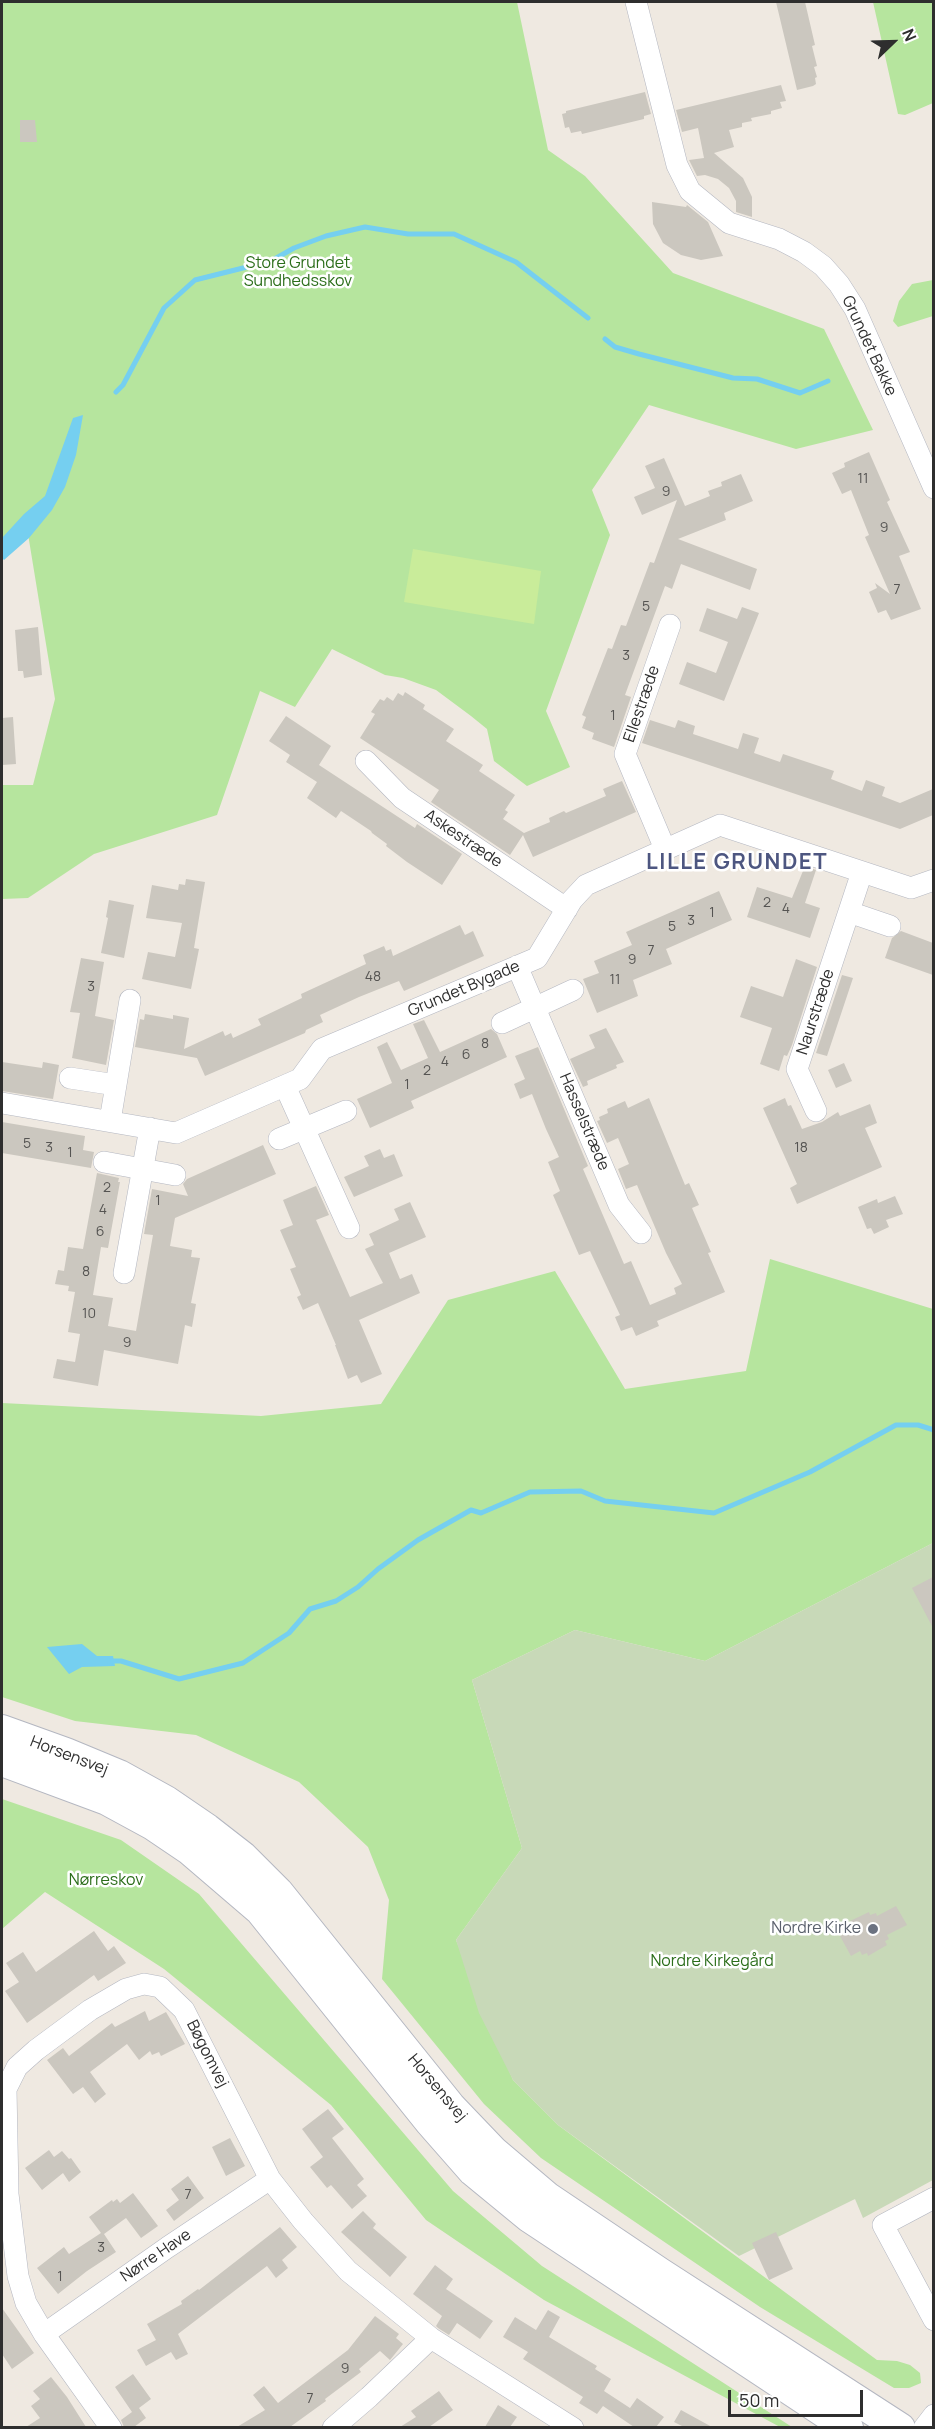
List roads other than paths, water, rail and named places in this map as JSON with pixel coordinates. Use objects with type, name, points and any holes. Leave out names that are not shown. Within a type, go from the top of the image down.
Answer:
[{"type":"main road","name":"Horsensvej","points":[[2,1730],[119,1775],[166,1801],[207,1829],[243,1857],[278,1892],[450,2106],[494,2152],[566,2209],[900,2427]]},
{"type":"main road","name":"Horsensvej","points":[[2,1761],[107,1800],[153,1825],[190,1850],[260,1910],[430,2122],[473,2171],[529,2217],[848,2427]]},
{"type":"street","name":"Grundet Bakke","points":[[636,2],[677,165],[690,190],[729,223],[779,239],[804,252],[823,266],[839,284],[855,309],[933,488]]},
{"type":"street","name":"Ellestræde","points":[[665,849],[625,754],[670,625]]},
{"type":"street","name":"Askestræde","points":[[366,761],[402,798],[567,909]]},
{"type":"street","name":"Grundet Bygade","points":[[2,1103],[176,1133],[300,1079],[322,1049],[537,958],[567,909],[586,885],[720,825],[911,888],[933,880]]},
{"type":"street","name":"Naurstræde","points":[[816,1111],[797,1068],[862,872]]},
{"type":"street","points":[[849,912],[890,926]]},
{"type":"street","name":"Hasselstræde","points":[[517,966],[619,1205],[641,1233]]},
{"type":"street","points":[[502,1023],[573,990]]},
{"type":"street","points":[[110,1121],[130,1000]]},
{"type":"street","points":[[70,1078],[116,1085]]},
{"type":"street","points":[[285,1086],[350,1228]]},
{"type":"street","points":[[279,1139],[346,1111]]},
{"type":"street","points":[[124,1273],[150,1128]]},
{"type":"street","points":[[104,1162],[176,1175]]},
{"type":"street","name":"Bøgomvej","points":[[111,2427],[44,2334],[26,2303],[18,2276],[8,2194],[6,2089],[17,2067],[90,2010],[126,1989],[144,1984],[160,1987],[184,2010],[270,2179],[303,2221],[348,2271],[431,2338],[573,2427]]},
{"type":"street","name":"Nørre Have","points":[[44,2334],[270,2179]]},
{"type":"street","points":[[933,2198],[883,2225],[933,2320]]},
{"type":"street","points":[[333,2427],[369,2397],[431,2338]]},
{"type":"street","points":[[924,2427],[933,2415]]},
{"type":"water","points":[[83,415],[76,455],[65,487],[52,510],[29,538],[4,560],[2,558],[2,538],[45,496],[73,418]]},
{"type":"water","points":[[82,1644],[97,1656],[113,1656],[115,1666],[82,1667],[69,1674],[47,1647]]},
{"type":"waterway","points":[[116,392],[123,385],[164,308],[195,280],[271,261],[294,248],[326,236],[365,227],[408,234],[454,234],[516,262],[588,318]]},
{"type":"waterway","points":[[605,339],[615,347],[639,354],[733,378],[757,379],[800,393],[828,381]]},
{"type":"waterway","points":[[109,1661],[121,1661],[179,1679],[243,1663],[289,1633],[310,1609],[336,1601],[358,1587],[378,1569],[418,1540],[471,1510],[481,1513],[530,1492],[581,1491],[605,1501],[714,1513],[810,1472],[896,1425],[918,1425],[934,1430]]},
{"type":"place","name":"Nordre Kirke","points":[[873,1929]]},
{"type":"district","name":"LILLE GRUNDET","points":[[737,863]]},
{"type":"park label","name":"Store Grundet Sundhedsskov","points":[[298,273]]},
{"type":"park label","name":"Nørreskov","points":[[106,1881]]},
{"type":"park label","name":"Nordre Kirkegård","points":[[712,1962]]}]
